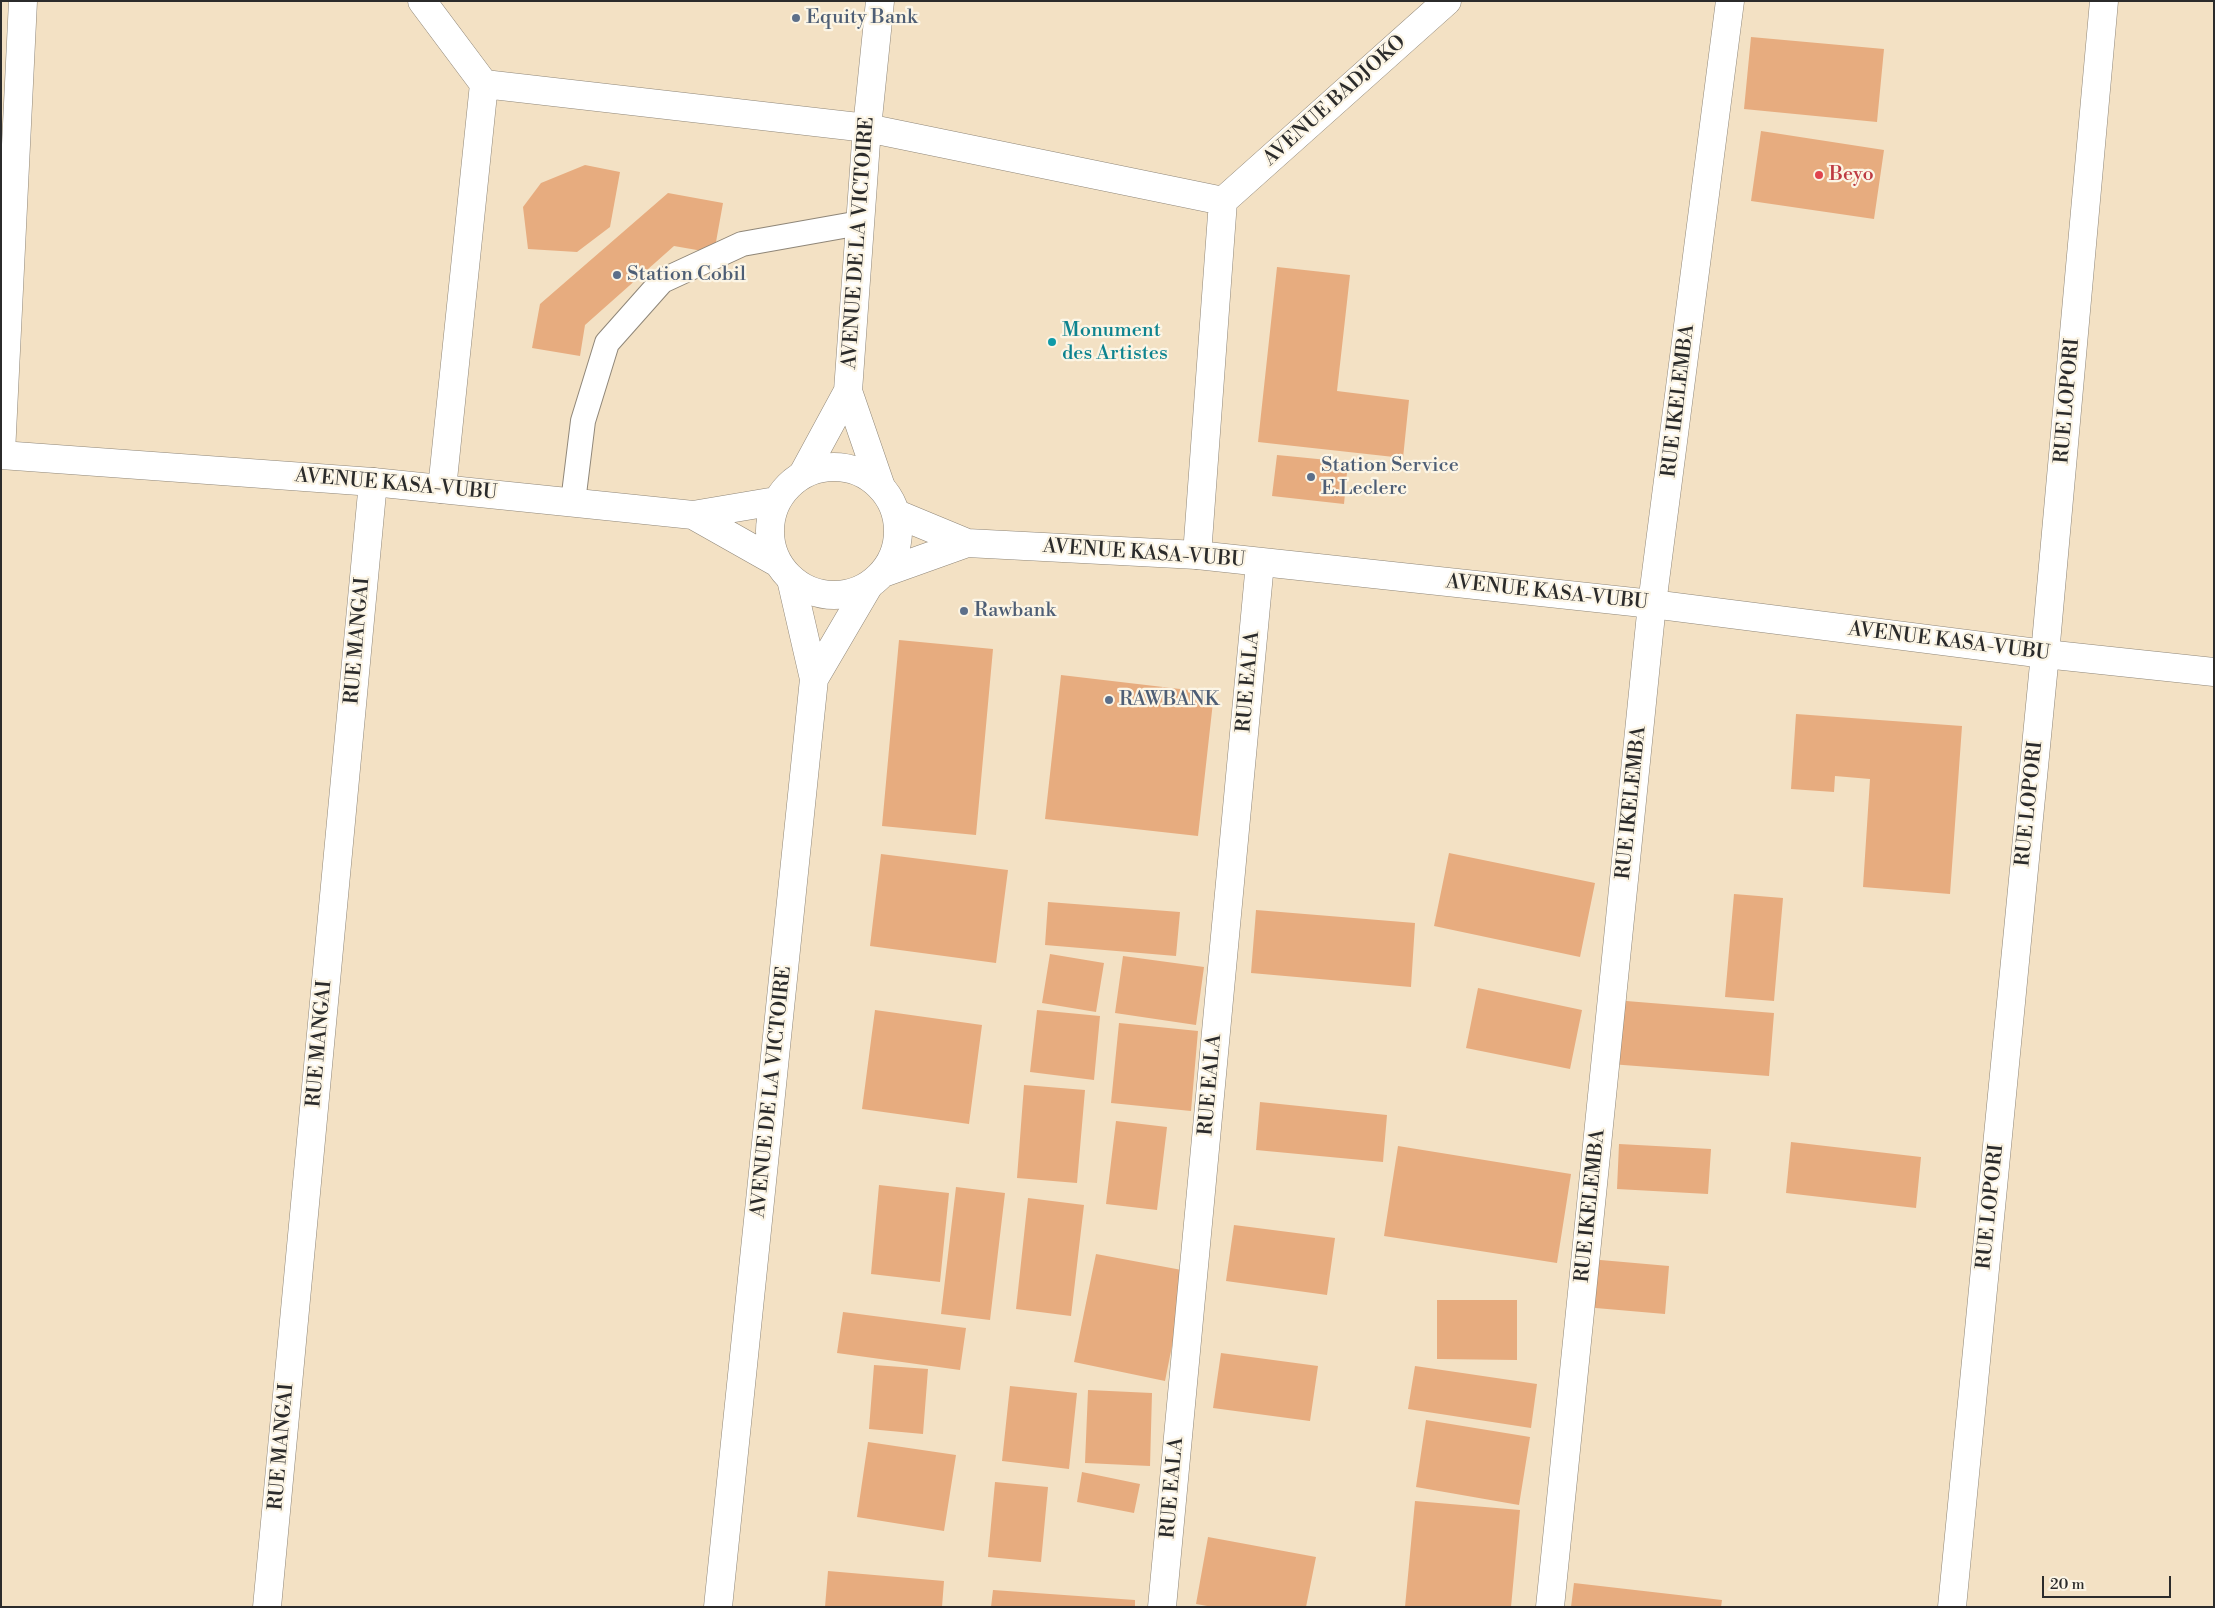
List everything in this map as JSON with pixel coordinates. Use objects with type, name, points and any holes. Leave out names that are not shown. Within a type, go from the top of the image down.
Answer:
[{"type":"street","points":[[1,454],[23,1]]},
{"type":"street","points":[[422,1],[484,84],[442,489]]},
{"type":"street","name":"AVENUE DE LA VICTOIRE","points":[[803,474],[848,391],[867,128],[880,1]]},
{"type":"street","name":"AVENUE BADJOKO","points":[[1224,201],[1447,1]]},
{"type":"street","name":"RUE LOPORI","points":[[1952,1607],[2045,654],[2104,1]]},
{"type":"street","name":"RUE IKELEMBA","points":[[1550,1607],[1652,604],[1726,5]]},
{"type":"street","points":[[484,84],[867,128],[1224,201],[1197,555]]},
{"type":"street","points":[[814,679],[876,580],[894,556],[899,534],[896,514],[890,499],[882,487],[848,391]]},
{"type":"street","name":"AVENUE KASA-VUBU","points":[[1,454],[373,482],[693,516],[784,571]]},
{"type":"street","points":[[876,580],[848,594],[828,596],[808,591],[784,571],[770,543],[770,521],[776,501],[788,485],[803,474],[830,466],[858,470],[882,487]]},
{"type":"street","name":"RUE MANGAI","points":[[266,1607],[373,482]]},
{"type":"street","points":[[693,516],[776,501]]},
{"type":"street","points":[[896,514],[967,543]]},
{"type":"street","name":"AVENUE KASA-VUBU","points":[[876,580],[967,543],[1197,555],[1652,604],[2045,654],[2214,672]]},
{"type":"street","name":"RUE EALA","points":[[1162,1607],[1260,563]]},
{"type":"street","name":"AVENUE DE LA VICTOIRE","points":[[718,1607],[814,679],[784,571]]},
{"type":"lane","points":[[573,502],[583,421],[608,343],[662,280],[742,244],[860,223]]},
{"type":"building","points":[[1751,37],[1884,49],[1877,122],[1744,109]]},
{"type":"building","points":[[1761,131],[1884,150],[1874,219],[1751,201]]},
{"type":"building","points":[[585,165],[620,172],[610,227],[577,252],[528,249],[523,207],[541,183]]},
{"type":"building","points":[[668,193],[723,203],[714,253],[674,246],[585,325],[580,356],[532,348],[540,304]]},
{"type":"building","points":[[1277,267],[1350,275],[1337,391],[1409,400],[1403,458],[1258,442]]},
{"type":"building","points":[[1277,455],[1348,462],[1344,504],[1272,496]]},
{"type":"building","points":[[899,640],[993,649],[976,835],[882,826]]},
{"type":"building","points":[[1061,675],[1214,693],[1198,836],[1045,819]]},
{"type":"building","points":[[1796,714],[1962,726],[1950,894],[1863,887],[1870,779],[1835,776],[1834,792],[1791,789]]},
{"type":"building","points":[[1449,853],[1595,883],[1580,957],[1434,926]]},
{"type":"building","points":[[881,854],[1008,870],[996,963],[870,946]]},
{"type":"building","points":[[1734,894],[1783,898],[1774,1001],[1725,997]]},
{"type":"building","points":[[1048,902],[1180,912],[1176,956],[1045,945]]},
{"type":"building","points":[[1256,910],[1415,923],[1411,987],[1251,973]]},
{"type":"building","points":[[1050,954],[1104,963],[1096,1012],[1042,1003]]},
{"type":"building","points":[[1123,956],[1204,967],[1196,1025],[1115,1013]]},
{"type":"building","points":[[1478,988],[1582,1010],[1570,1069],[1466,1048]]},
{"type":"building","points":[[1614,1000],[1774,1013],[1769,1076],[1610,1064]]},
{"type":"building","points":[[875,1010],[982,1025],[969,1124],[862,1109]]},
{"type":"building","points":[[1037,1010],[1100,1016],[1094,1080],[1030,1072]]},
{"type":"building","points":[[1119,1023],[1198,1031],[1191,1111],[1111,1103]]},
{"type":"building","points":[[1024,1085],[1085,1090],[1077,1183],[1017,1178]]},
{"type":"building","points":[[1260,1102],[1387,1115],[1383,1162],[1256,1150]]},
{"type":"building","points":[[1116,1121],[1167,1127],[1157,1210],[1106,1204]]},
{"type":"building","points":[[1791,1142],[1921,1157],[1916,1208],[1786,1193]]},
{"type":"building","points":[[1619,1144],[1711,1149],[1708,1194],[1617,1189]]},
{"type":"building","points":[[1398,1146],[1571,1174],[1557,1263],[1384,1236]]},
{"type":"building","points":[[879,1185],[949,1193],[940,1282],[871,1274]]},
{"type":"building","points":[[956,1187],[1005,1193],[990,1320],[941,1314]]},
{"type":"building","points":[[1028,1198],[1084,1205],[1071,1316],[1016,1309]]},
{"type":"building","points":[[1234,1225],[1335,1238],[1327,1295],[1226,1281]]},
{"type":"building","points":[[1096,1254],[1187,1271],[1165,1381],[1074,1362]]},
{"type":"building","points":[[1589,1259],[1669,1266],[1665,1314],[1584,1307]]},
{"type":"building","points":[[1437,1300],[1517,1300],[1517,1360],[1437,1359]]},
{"type":"building","points":[[843,1312],[966,1328],[960,1370],[837,1353]]},
{"type":"building","points":[[1221,1353],[1318,1366],[1310,1421],[1213,1408]]},
{"type":"building","points":[[874,1365],[928,1369],[923,1434],[869,1429]]},
{"type":"building","points":[[1415,1366],[1537,1384],[1531,1428],[1408,1409]]},
{"type":"building","points":[[1010,1386],[1077,1393],[1069,1469],[1002,1461]]},
{"type":"building","points":[[1088,1390],[1152,1393],[1150,1466],[1085,1463]]},
{"type":"building","points":[[1426,1420],[1530,1437],[1519,1505],[1416,1487]]},
{"type":"building","points":[[868,1442],[956,1455],[944,1531],[857,1517]]},
{"type":"building","points":[[1082,1472],[1140,1484],[1134,1513],[1077,1502]]},
{"type":"building","points":[[995,1482],[1048,1487],[1041,1562],[988,1557]]},
{"type":"building","points":[[1415,1501],[1520,1510],[1511,1607],[1405,1607]]},
{"type":"building","points":[[1208,1537],[1316,1557],[1306,1607],[1213,1607],[1196,1604]]},
{"type":"building","points":[[828,1571],[944,1581],[942,1607],[825,1607]]},
{"type":"building","points":[[1574,1583],[1722,1600],[1721,1607],[1571,1607]]},
{"type":"building","points":[[993,1590],[1135,1600],[1135,1607],[991,1607]]},
{"type":"place","name":"Equity Bank","points":[[796,18]]},
{"type":"place","name":"Beyo","points":[[1819,175]]},
{"type":"place","name":"Station Cobil","points":[[617,275]]},
{"type":"place","name":"Monument des Artistes","points":[[1052,342]]},
{"type":"place","name":"Station Service E.Leclerc","points":[[1311,477]]},
{"type":"place","name":"Rawbank","points":[[964,611]]},
{"type":"place","name":"RAWBANK","points":[[1109,700]]}]
